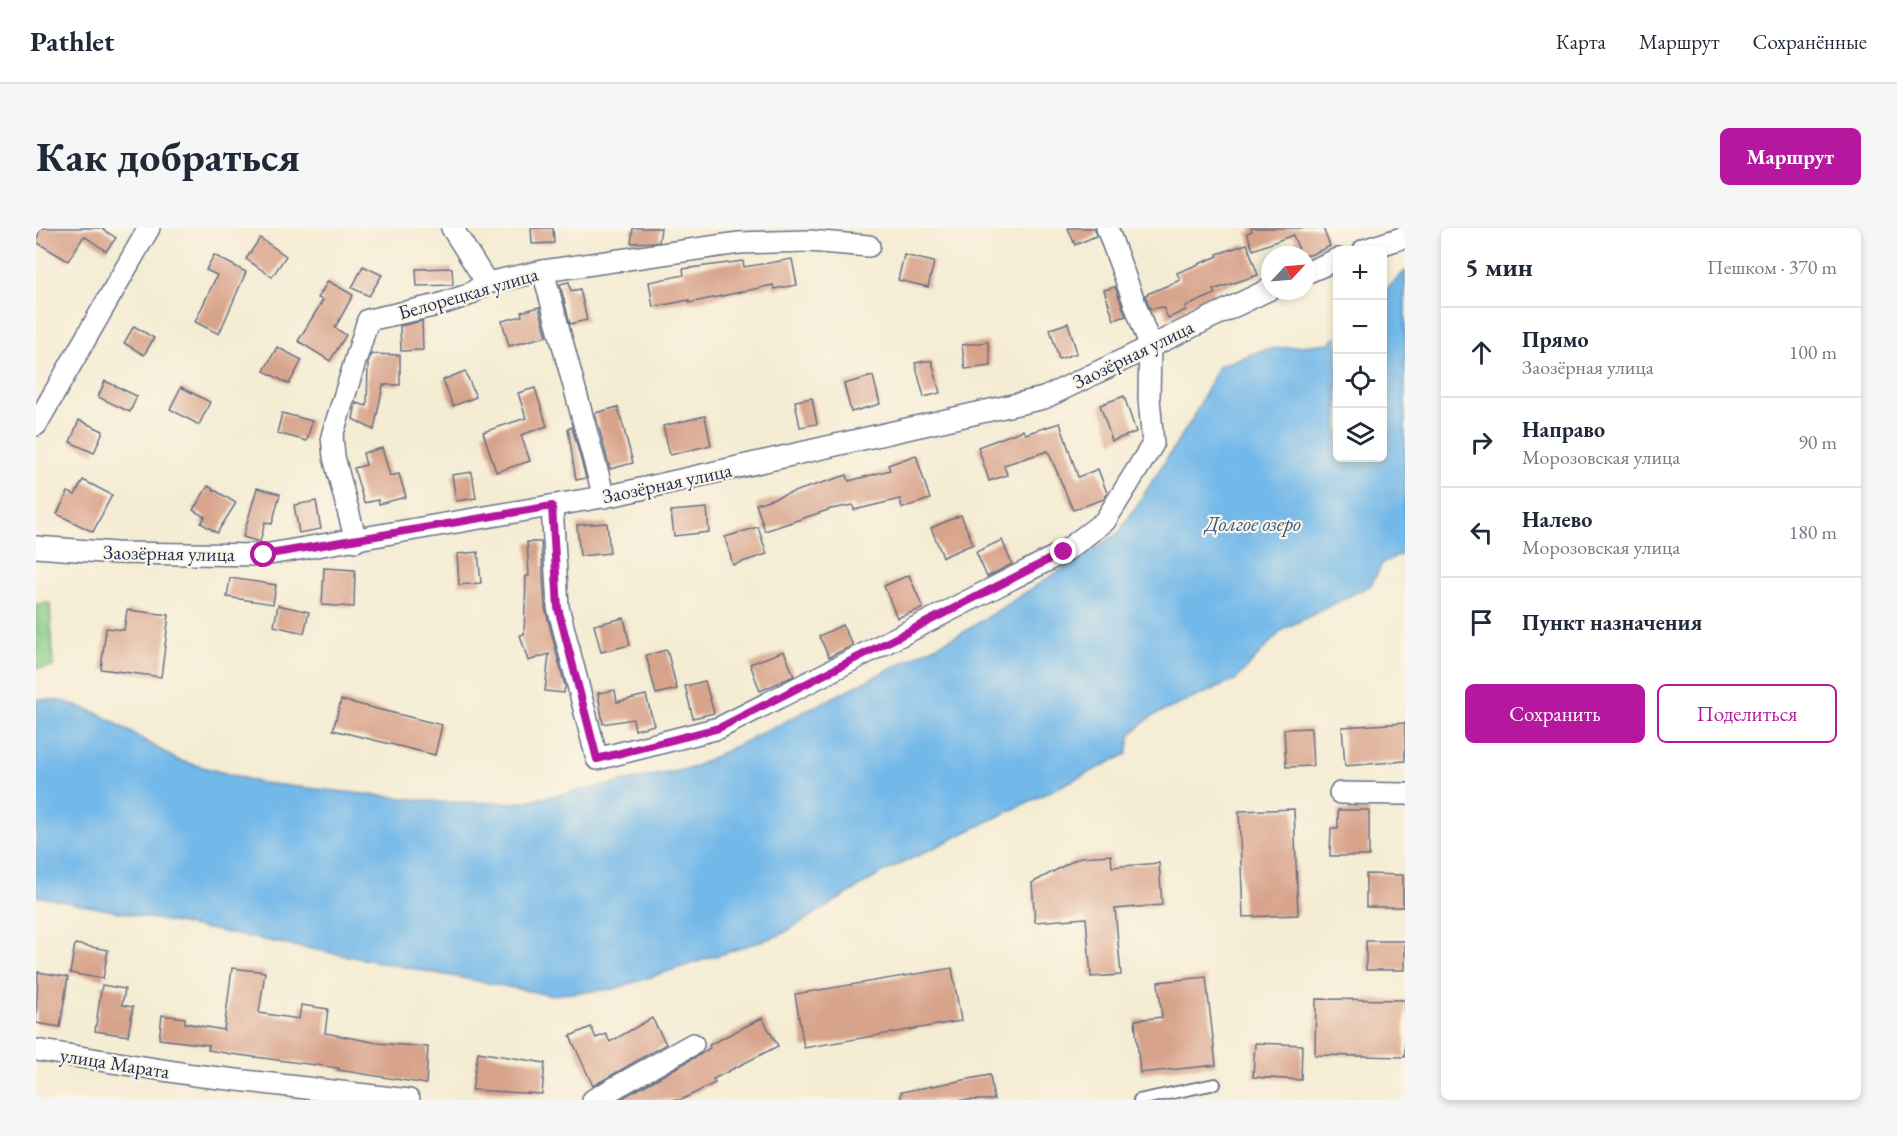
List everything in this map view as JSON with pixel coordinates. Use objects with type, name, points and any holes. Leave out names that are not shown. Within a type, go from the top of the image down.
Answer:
[{"type":"street","points":[[36,424],[149,228]]},
{"type":"street","points":[[452,228],[487,283]]},
{"type":"street","points":[[552,506],[558,608],[597,759],[719,728],[1064,552],[1105,521],[1153,444],[1149,398],[1150,345],[1107,228]]},
{"type":"street","name":"Белорецкая улица","points":[[356,542],[334,457],[332,436],[368,320],[438,305],[468,295],[487,283],[740,236],[868,246]]},
{"type":"street","points":[[1377,246],[1405,237]]},
{"type":"street","points":[[1315,269],[1333,261]]},
{"type":"street","points":[[543,271],[604,497]]},
{"type":"street","name":"Заозёрная улица","points":[[36,547],[116,553],[264,555],[356,542],[604,497],[1044,398],[1261,293]]},
{"type":"street","points":[[1340,793],[1405,794]]},
{"type":"street","points":[[593,1100],[693,1044]]},
{"type":"street","name":"улица Марата","points":[[36,1050],[194,1076],[409,1100]]},
{"type":"lane","points":[[1139,1100],[1215,1084]]},
{"type":"green space","points":[[50,603],[53,667],[36,668],[36,604]]},
{"type":"water","name":"Долгое озеро","points":[[1405,271],[1405,553],[1383,562],[1371,585],[1282,630],[1235,680],[1152,716],[1131,734],[1127,754],[882,873],[780,935],[614,989],[550,995],[36,896],[36,699],[63,701],[100,714],[177,760],[261,783],[440,802],[517,803],[692,768],[964,632],[1119,533],[1193,418],[1218,366],[1263,350],[1330,343],[1333,340],[1333,462],[1387,462],[1387,289]]},
{"type":"building","points":[[40,228],[101,228],[116,238],[106,251],[84,236],[68,261],[36,242]]},
{"type":"building","points":[[531,228],[553,228],[554,243],[532,244]]},
{"type":"building","points":[[633,228],[661,228],[659,242],[631,243]]},
{"type":"building","points":[[1068,228],[1095,228],[1096,236],[1075,245]]},
{"type":"building","points":[[1251,228],[1323,228],[1330,246],[1315,253],[1315,246],[1297,246],[1293,235],[1253,250],[1247,233],[1252,231]]},
{"type":"building","points":[[260,238],[286,256],[272,277],[246,259]]},
{"type":"building","points":[[1247,244],[1258,275],[1213,290],[1215,294],[1185,307],[1186,310],[1168,318],[1163,307],[1150,309],[1145,295],[1180,280],[1177,273],[1218,256],[1217,254]]},
{"type":"building","points":[[214,255],[246,272],[219,334],[195,322],[217,275],[206,270]]},
{"type":"building","points":[[904,255],[934,262],[928,287],[898,280]]},
{"type":"building","points":[[792,259],[797,285],[774,289],[773,285],[689,303],[689,300],[653,307],[649,282],[684,275],[683,269],[743,261],[744,267]]},
{"type":"building","points":[[363,266],[382,275],[369,296],[352,288]]},
{"type":"building","points":[[452,268],[453,285],[417,286],[416,269]]},
{"type":"building","points":[[328,281],[353,295],[335,328],[346,335],[330,361],[298,341],[323,300],[318,298]]},
{"type":"building","points":[[569,282],[571,291],[580,289],[587,320],[570,324],[560,284]]},
{"type":"building","points":[[1115,287],[1126,316],[1114,320],[1104,290]]},
{"type":"building","points":[[539,307],[547,336],[509,346],[502,321],[522,316],[521,312]]},
{"type":"building","points":[[422,321],[423,350],[401,351],[400,326]]},
{"type":"building","points":[[1068,323],[1077,353],[1059,359],[1050,329]]},
{"type":"building","points":[[134,326],[154,338],[144,355],[124,343]]},
{"type":"building","points":[[988,342],[991,366],[965,369],[962,345]]},
{"type":"building","points":[[277,347],[302,360],[289,384],[264,371]]},
{"type":"building","points":[[371,354],[400,355],[400,385],[383,385],[374,430],[353,419],[356,403],[367,406],[368,363]]},
{"type":"building","points":[[932,361],[940,393],[924,397],[915,363]]},
{"type":"building","points":[[465,371],[476,397],[453,406],[443,380]]},
{"type":"building","points":[[873,376],[880,404],[851,412],[844,384]]},
{"type":"building","points":[[105,381],[137,396],[130,412],[98,397]]},
{"type":"building","points":[[181,387],[210,402],[199,425],[170,409]]},
{"type":"building","points":[[535,388],[547,426],[521,435],[530,461],[496,472],[483,432],[526,418],[518,393]]},
{"type":"building","points":[[1124,396],[1136,432],[1112,441],[1100,405]]},
{"type":"building","points":[[812,398],[817,424],[800,427],[795,401]]},
{"type":"building","points":[[618,407],[633,463],[610,469],[595,413]]},
{"type":"building","points":[[282,413],[312,421],[307,441],[277,433]]},
{"type":"building","points":[[705,416],[711,445],[670,455],[663,426]]},
{"type":"building","points":[[79,420],[103,431],[94,453],[70,442]]},
{"type":"building","points":[[1060,423],[1078,477],[1098,469],[1107,493],[1104,499],[1073,510],[1048,451],[1004,465],[1007,475],[989,481],[978,447],[1023,430],[1025,434]]},
{"type":"building","points":[[572,427],[586,478],[576,480],[568,429]]},
{"type":"building","points":[[382,448],[390,476],[399,474],[406,497],[379,504],[378,500],[364,503],[354,468],[366,465],[363,453]]},
{"type":"building","points":[[916,455],[930,499],[902,508],[900,499],[854,510],[853,505],[831,509],[765,531],[756,504],[847,475],[849,481],[890,470],[888,465]]},
{"type":"building","points":[[472,472],[476,498],[456,501],[452,475]]},
{"type":"building","points":[[83,480],[112,495],[93,532],[57,514],[68,492],[75,495]]},
{"type":"building","points":[[208,486],[236,503],[217,533],[201,523],[205,517],[193,510]]},
{"type":"building","points":[[257,488],[280,494],[272,524],[265,522],[260,542],[243,537]]},
{"type":"building","points":[[316,501],[321,529],[299,533],[294,505]]},
{"type":"building","points":[[707,508],[709,532],[674,536],[671,511]]},
{"type":"building","points":[[961,515],[973,544],[943,557],[931,528]]},
{"type":"building","points":[[607,523],[610,553],[580,556],[577,525]]},
{"type":"building","points":[[758,527],[767,554],[733,565],[725,537]]},
{"type":"building","points":[[1002,540],[1012,564],[987,577],[976,552]]},
{"type":"building","points":[[527,542],[541,542],[545,608],[565,686],[564,693],[545,691],[549,654],[528,661],[520,635],[524,634],[526,576],[529,576]]},
{"type":"building","points":[[478,552],[481,583],[459,585],[457,554]]},
{"type":"building","points":[[324,568],[355,570],[354,607],[322,605]]},
{"type":"building","points":[[909,575],[923,608],[897,618],[884,586]]},
{"type":"building","points":[[230,578],[276,585],[273,604],[227,597]]},
{"type":"building","points":[[278,605],[309,612],[304,633],[274,626]]},
{"type":"building","points":[[127,610],[169,615],[161,677],[101,669],[106,628],[124,630]]},
{"type":"building","points":[[624,618],[630,645],[601,652],[594,625]]},
{"type":"building","points":[[842,625],[853,645],[829,657],[819,636]]},
{"type":"building","points":[[667,650],[677,689],[656,694],[646,655]]},
{"type":"building","points":[[784,651],[794,676],[760,691],[750,664]]},
{"type":"building","points":[[705,681],[714,713],[693,718],[685,686]]},
{"type":"building","points":[[615,690],[617,702],[646,695],[654,725],[635,730],[633,719],[603,724],[598,693]]},
{"type":"building","points":[[341,700],[442,725],[435,755],[333,730]]},
{"type":"building","points":[[1405,723],[1405,761],[1345,766],[1342,727]]},
{"type":"building","points":[[1311,728],[1313,766],[1286,767],[1284,729]]},
{"type":"building","points":[[1294,809],[1298,915],[1243,917],[1239,811]]},
{"type":"building","points":[[1338,810],[1369,810],[1369,856],[1330,856],[1331,828],[1338,828]]},
{"type":"building","points":[[1111,855],[1112,867],[1159,863],[1162,905],[1115,909],[1121,975],[1091,977],[1086,918],[1035,922],[1032,883],[1080,857]]},
{"type":"building","points":[[1366,874],[1403,875],[1403,907],[1366,907]]},
{"type":"building","points":[[1366,941],[1405,941],[1405,970],[1366,970]]},
{"type":"building","points":[[75,944],[108,950],[103,979],[70,973]]},
{"type":"building","points":[[232,968],[265,972],[259,1013],[299,1019],[301,1005],[328,1009],[325,1033],[378,1043],[428,1047],[426,1084],[338,1070],[339,1068],[231,1054],[208,1050],[209,1045],[159,1039],[162,1015],[185,1018],[185,1023],[224,1030]]},
{"type":"building","points":[[952,968],[961,1021],[804,1048],[795,994]]},
{"type":"building","points":[[38,972],[68,977],[60,1027],[36,1023]]},
{"type":"building","points":[[1206,977],[1216,1065],[1140,1073],[1135,1020],[1162,1017],[1158,982]]},
{"type":"building","points":[[102,985],[125,989],[122,1005],[133,1007],[128,1036],[95,1031]]},
{"type":"building","points":[[1316,999],[1405,1000],[1405,1057],[1315,1055]]},
{"type":"building","points":[[652,1018],[666,1044],[593,1086],[570,1036],[591,1027],[596,1038],[606,1034],[610,1042]]},
{"type":"building","points":[[762,1018],[778,1046],[713,1079],[715,1083],[681,1100],[619,1100],[699,1055],[710,1048],[709,1045]]},
{"type":"building","points":[[1255,1043],[1302,1045],[1301,1080],[1253,1077]]},
{"type":"building","points":[[478,1052],[545,1063],[542,1094],[472,1090]]},
{"type":"building","points":[[990,1075],[994,1100],[901,1100],[901,1092]]},
{"type":"route","points":[[264,555],[356,542],[552,506],[558,608],[597,759],[719,728],[1064,552]]}]
